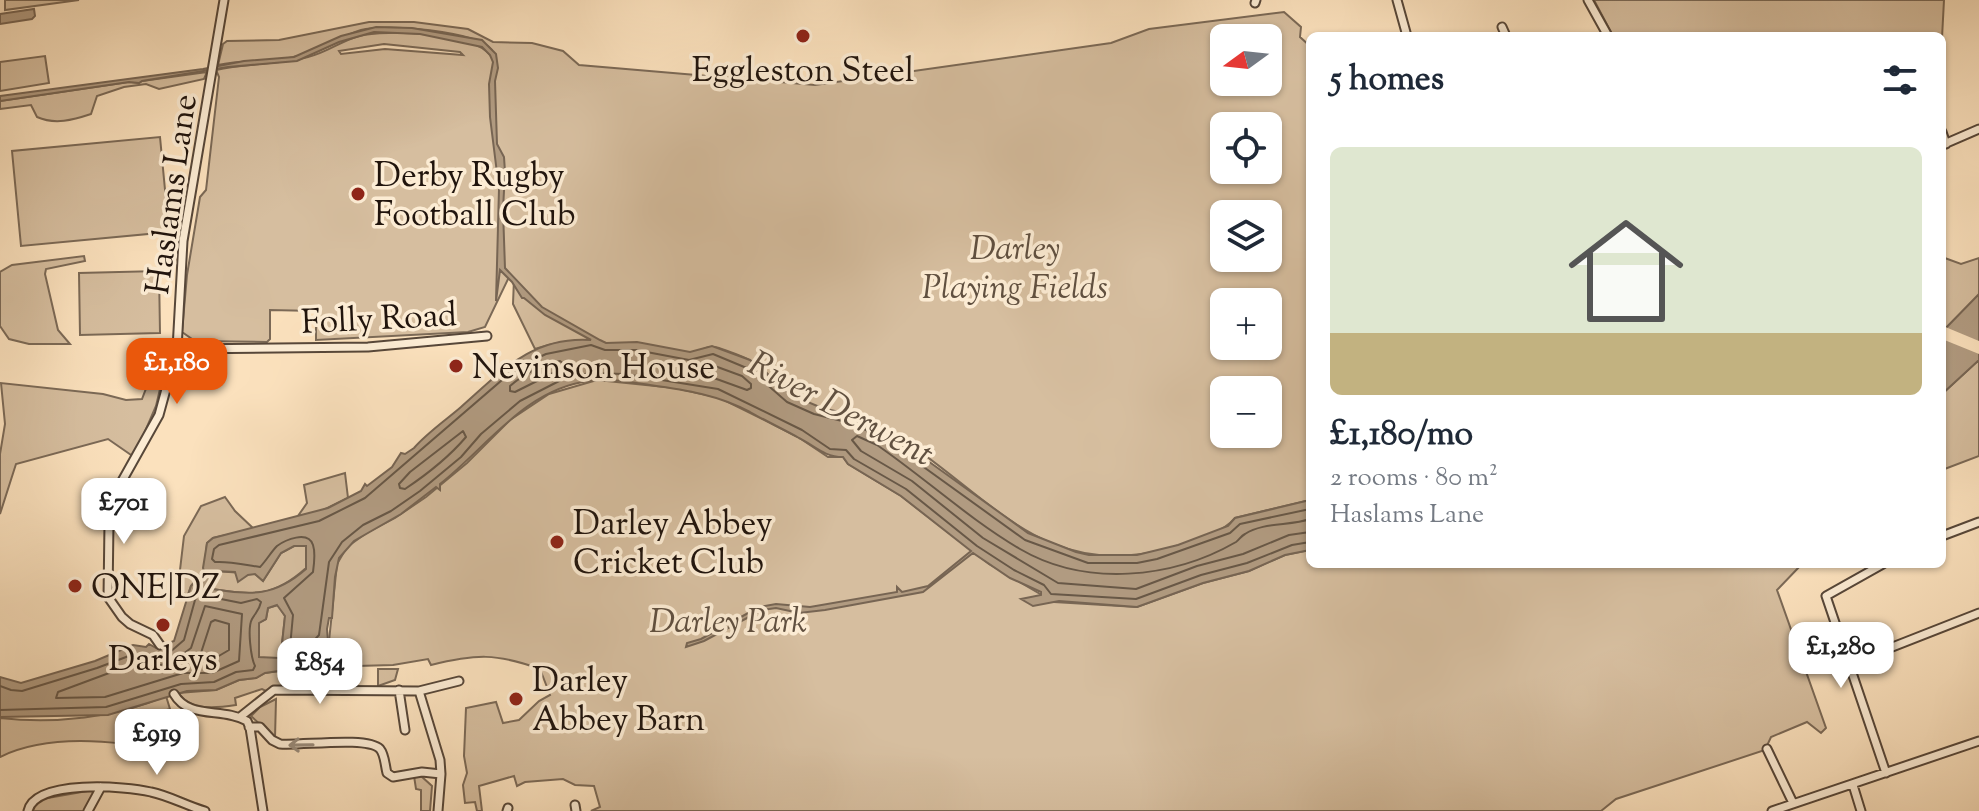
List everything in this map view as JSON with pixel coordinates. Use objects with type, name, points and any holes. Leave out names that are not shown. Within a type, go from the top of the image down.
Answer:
[{"type":"street","name":"Haslams Lane","points":[[160,645],[153,635],[122,617],[108,597],[109,523],[117,490],[159,415],[177,349],[183,241],[224,0]]},
{"type":"street","points":[[1397,0],[1406,32]]},
{"type":"street","points":[[1588,0],[1606,32]]},
{"type":"street","points":[[1502,27],[1504,32]]},
{"type":"street","points":[[1946,143],[1979,129]]},
{"type":"street","name":"Folly Road","points":[[177,349],[368,347],[487,336]]},
{"type":"street","points":[[1946,534],[1979,522]]},
{"type":"street","points":[[1876,568],[1826,596],[1886,773]]},
{"type":"street","points":[[1849,664],[1979,613]]},
{"type":"street","points":[[240,717],[274,690],[399,690],[420,693],[459,681]]},
{"type":"street","points":[[399,690],[405,730]]},
{"type":"street","points":[[420,693],[441,774],[438,811]]},
{"type":"street","points":[[174,694],[183,707],[192,711],[221,712],[240,717],[249,727],[263,811]]},
{"type":"street","points":[[249,727],[260,727],[280,744],[360,743],[378,748],[389,776],[422,772],[441,774]]},
{"type":"street","points":[[1772,811],[1979,741]]},
{"type":"street","points":[[1767,749],[1793,803]]},
{"type":"street","points":[[1853,785],[1861,811]]},
{"type":"street","points":[[88,811],[101,787]]},
{"type":"street","points":[[28,811],[30,803],[41,796],[101,787],[153,792],[205,811]]},
{"type":"green space","points":[[5,0],[79,0],[5,10]]},
{"type":"green space","points":[[1594,0],[1944,0],[1942,32],[1611,32]]},
{"type":"green space","name":"Darley Playing Fields","points":[[1284,12],[1301,27],[1300,37],[1306,42],[1306,501],[1235,518],[1214,533],[1170,548],[1124,556],[1084,553],[1048,542],[1016,524],[886,430],[801,400],[763,369],[741,356],[711,347],[684,352],[638,343],[597,341],[561,342],[535,349],[513,304],[514,279],[510,275],[485,327],[468,332],[316,340],[316,311],[270,310],[270,339],[267,342],[195,341],[182,332],[187,275],[200,197],[206,190],[219,77],[216,70],[308,57],[352,38],[372,34],[408,33],[448,37],[481,48],[490,55],[492,50],[483,43],[450,33],[373,28],[298,56],[218,65],[223,44],[227,41],[279,40],[369,22],[414,22],[468,29],[493,42],[532,43],[563,51],[579,65],[815,85],[1111,43],[1149,29]],"holes":[[[384,44],[460,52],[463,55],[385,49],[341,54],[339,51]]]},
{"type":"green space","points":[[45,56],[49,83],[0,91],[0,62]]},
{"type":"green space","points":[[207,72],[204,79],[159,89],[146,84],[97,96],[91,114],[71,120],[50,121],[37,117],[31,105],[0,109],[0,101]]},
{"type":"green space","points":[[160,137],[169,232],[21,246],[12,151]]},
{"type":"green space","points":[[84,256],[85,261],[46,269],[45,274],[58,330],[70,344],[29,344],[9,339],[0,326],[0,272],[12,265]]},
{"type":"green space","points":[[1946,258],[1961,264],[1979,258],[1979,295],[1946,328]]},
{"type":"green space","points":[[159,271],[160,333],[80,335],[79,273]]},
{"type":"green space","points":[[154,351],[169,351],[156,406],[134,457],[108,439],[16,464],[0,514],[0,454],[5,424],[1,383],[103,394],[126,400],[142,399],[150,378]]},
{"type":"green space","points":[[1979,360],[1979,456],[1946,468],[1946,390]]},
{"type":"green space","name":"Darley Park","points":[[597,380],[675,388],[720,398],[798,437],[828,457],[843,457],[848,464],[901,496],[989,564],[1054,602],[1137,607],[1203,583],[1249,571],[1285,555],[1306,551],[1306,568],[1798,568],[1777,590],[1826,728],[1821,733],[1807,722],[1771,737],[1765,750],[1616,799],[1601,811],[591,811],[600,807],[594,786],[575,785],[563,779],[525,782],[517,786],[514,776],[479,786],[482,811],[477,811],[475,802],[465,803],[463,785],[467,773],[464,756],[466,708],[496,702],[503,723],[519,720],[550,695],[540,669],[511,660],[486,657],[431,665],[428,659],[393,665],[320,667],[312,675],[310,666],[321,657],[318,652],[320,645],[329,641],[337,564],[347,547],[426,497],[467,463],[510,420],[549,394]]},
{"type":"green space","points":[[345,473],[348,498],[317,513],[298,516],[307,503],[304,485]]},
{"type":"green space","points":[[225,497],[254,529],[213,538],[207,543],[204,571],[191,586],[187,597],[178,587],[184,536],[201,506]]},
{"type":"green space","points":[[294,546],[306,546],[306,568],[283,585],[251,593],[212,589],[216,571],[255,574],[263,581],[281,553]]},
{"type":"green space","points":[[278,605],[285,616],[281,653],[279,658],[259,658],[259,623],[266,619],[268,608]]},
{"type":"green space","points":[[307,667],[310,688],[268,692],[262,689],[235,698],[236,705],[197,705],[183,699],[178,693],[216,690],[265,673]]},
{"type":"green space","points":[[378,669],[398,669],[395,680],[378,686]]},
{"type":"green space","points":[[166,696],[170,709],[124,722],[124,744],[61,742],[29,747],[0,757],[0,718],[84,718],[126,710]]},
{"type":"green space","points":[[276,699],[275,738],[251,716]]},
{"type":"green space","points":[[414,776],[421,776],[432,786],[430,811],[421,811],[421,790],[416,789]]},
{"type":"green space","points":[[93,790],[95,793],[84,811],[33,811],[34,805],[42,799]]},
{"type":"water","points":[[34,9],[32,19],[0,24],[0,14]]},
{"type":"water","name":"River Derwent","points":[[376,27],[412,28],[482,40],[496,54],[498,68],[495,81],[497,144],[504,157],[505,172],[505,268],[542,307],[606,343],[637,342],[690,352],[712,346],[750,360],[791,395],[822,408],[852,415],[885,430],[1028,533],[1076,552],[1137,555],[1178,545],[1228,526],[1235,518],[1306,501],[1306,551],[1285,555],[1249,571],[1203,583],[1137,607],[1059,601],[1033,606],[1021,599],[1041,595],[1041,592],[1010,578],[973,553],[923,592],[799,613],[776,608],[762,610],[704,641],[686,647],[687,643],[701,639],[759,607],[776,604],[810,607],[897,592],[897,587],[902,592],[928,586],[971,551],[901,496],[848,464],[843,457],[825,453],[738,406],[676,389],[620,381],[589,381],[566,386],[526,407],[440,484],[440,490],[436,487],[401,514],[354,541],[339,558],[332,618],[329,618],[327,629],[328,641],[320,645],[318,652],[321,657],[306,667],[265,673],[216,690],[187,691],[108,715],[0,717],[0,677],[21,683],[95,661],[133,645],[146,647],[149,644],[156,648],[174,641],[191,586],[204,571],[207,543],[213,538],[328,508],[361,491],[365,484],[367,486],[392,467],[401,453],[414,448],[519,358],[552,344],[591,340],[545,315],[522,298],[500,270],[496,301],[499,189],[490,117],[489,84],[493,62],[482,47],[420,34],[374,32],[339,42],[297,61],[228,67],[139,83],[0,101],[0,96],[244,61],[294,57],[341,36]],"holes":[[[294,546],[306,546],[306,569],[283,585],[251,593],[212,589],[216,571],[235,572],[238,582],[255,574],[263,581],[281,553]],[[277,605],[285,616],[279,658],[259,657],[259,623],[266,619],[268,608]]]},
{"type":"water","points":[[1979,294],[1979,360],[1946,390],[1946,328]]},
{"type":"pier","points":[[1946,327],[1979,341],[1979,354],[1946,341]]},
{"type":"place","name":"Eggleston Steel","points":[[803,36]]},
{"type":"place","name":"Derby Rugby Football Club","points":[[358,194]]},
{"type":"place","name":"Nevinson House","points":[[456,366]]},
{"type":"place","name":"Darley Abbey Cricket Club","points":[[557,542]]},
{"type":"place","name":"ONE|DZ","points":[[75,586]]},
{"type":"place","name":"Darleys","points":[[163,625]]},
{"type":"place","name":"Darley Abbey Barn","points":[[516,699]]}]
